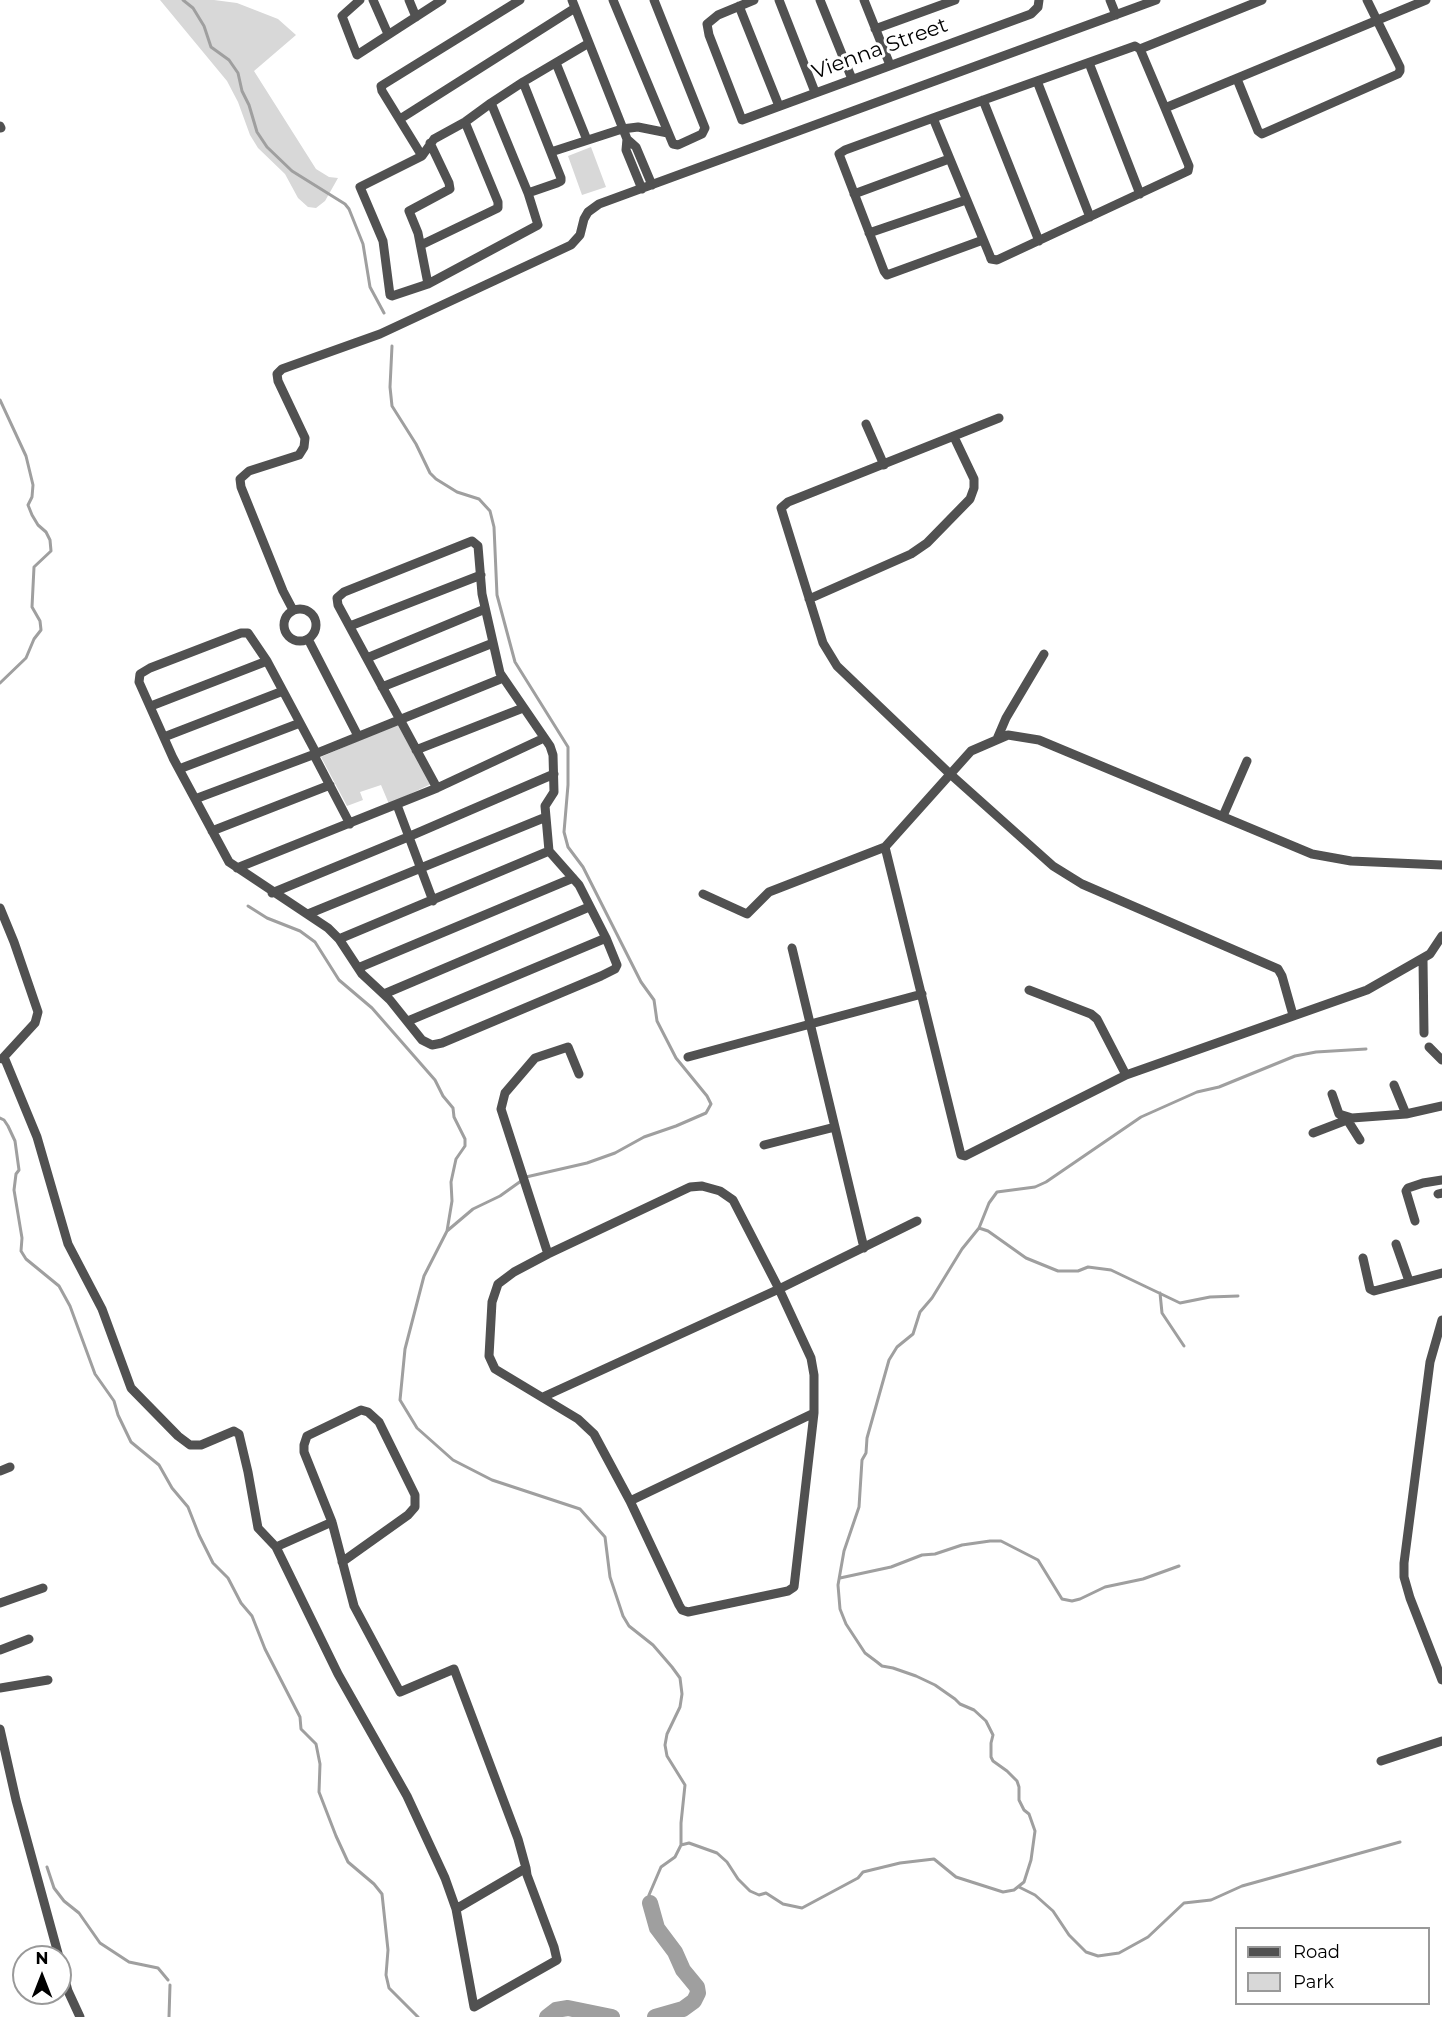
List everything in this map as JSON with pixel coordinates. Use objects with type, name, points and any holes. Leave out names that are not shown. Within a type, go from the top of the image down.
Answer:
[{"type":"street","points":[[360,0],[342,16],[357,55],[442,0]]},
{"type":"street","points":[[373,0],[388,34]]},
{"type":"street","points":[[409,0],[416,17]]},
{"type":"street","points":[[422,156],[381,86],[520,0]]},
{"type":"street","points":[[613,0],[668,133],[673,144],[678,145],[702,134],[705,130],[654,0]]},
{"type":"street","points":[[754,0],[739,6],[779,106]]},
{"type":"street","points":[[779,0],[815,92]]},
{"type":"street","points":[[819,0],[852,79]]},
{"type":"street","points":[[864,0],[890,65]]},
{"type":"street","points":[[875,29],[955,0]]},
{"type":"street","name":"Vienna Street","points":[[739,6],[716,16],[707,24],[707,28],[742,120],[1031,14],[1038,7],[1039,0]]},
{"type":"street","points":[[1110,0],[1116,15]]},
{"type":"street","points":[[1126,0],[1131,10]]},
{"type":"street","points":[[293,610],[283,591],[241,487],[240,479],[249,471],[299,455],[304,447],[305,438],[278,381],[278,374],[282,369],[392,329],[571,245],[577,241],[584,219],[599,204],[1156,0]]},
{"type":"street","points":[[1140,49],[1262,0]]},
{"type":"street","points":[[1237,79],[1258,131],[1264,133],[1398,74],[1400,67],[1367,0]]},
{"type":"street","points":[[1165,108],[1426,0]]},
{"type":"street","points":[[400,119],[574,4],[622,129],[627,139],[636,147],[652,186]]},
{"type":"street","points":[[491,103],[528,193],[538,221],[536,228],[428,284],[395,296],[390,295],[382,241],[360,187],[422,156],[430,143],[523,82],[589,43]]},
{"type":"street","points":[[933,118],[991,259],[996,260],[1184,174],[1189,169],[1165,108],[1140,49],[1133,46],[933,118],[840,153],[839,159],[884,271],[890,275],[983,240]]},
{"type":"street","points":[[556,63],[587,140]]},
{"type":"street","points":[[1089,63],[1140,194]]},
{"type":"street","points":[[1037,81],[1090,217]]},
{"type":"street","points":[[523,82],[561,181],[528,193]]},
{"type":"street","points":[[983,100],[1039,241]]},
{"type":"street","points":[[421,245],[498,208],[498,202],[465,122]]},
{"type":"street","points":[[551,152],[622,129],[638,127],[668,133]]},
{"type":"street","points":[[627,139],[626,150],[642,189]]},
{"type":"street","points":[[428,284],[421,245],[409,211],[450,189],[430,143]]},
{"type":"street","points":[[854,194],[949,159]]},
{"type":"street","points":[[869,233],[966,200]]},
{"type":"street","points":[[999,418],[788,502],[781,508],[823,643],[837,666],[949,773],[1053,866],[1082,884],[1278,969],[1293,1015]]},
{"type":"street","points":[[866,424],[884,465]]},
{"type":"street","points":[[809,599],[911,554],[927,543],[969,499],[974,488],[974,479],[954,437]]},
{"type":"street","points":[[350,824],[267,661],[248,633],[241,633],[140,674],[139,681],[164,737],[227,860],[328,928],[339,939],[358,968],[408,1021],[422,1040],[432,1045],[442,1043],[590,981],[617,966],[617,960],[579,885],[549,851],[546,804],[554,792],[550,746],[500,673],[482,594],[478,546],[472,541],[344,592],[337,598],[338,605],[437,788]]},
{"type":"street","points":[[350,626],[481,575]]},
{"type":"street","points":[[367,658],[485,609]]},
{"type":"street","points":[[293,610],[306,610],[313,616],[315,629],[308,639],[303,641],[292,639],[285,632],[284,622],[293,610]]},
{"type":"street","points":[[308,639],[358,736]]},
{"type":"street","points":[[382,687],[493,643]]},
{"type":"street","points":[[997,739],[1006,718],[1044,654]]},
{"type":"street","points":[[152,706],[267,661]]},
{"type":"street","points":[[195,800],[503,678]]},
{"type":"street","points":[[164,737],[283,692]]},
{"type":"street","points":[[417,750],[523,708]]},
{"type":"street","points":[[179,769],[300,723]]},
{"type":"street","points":[[704,894],[747,914],[769,892],[885,847],[971,751],[1008,735],[1039,740],[1317,855],[1386,864],[1442,865]]},
{"type":"street","points":[[237,868],[397,805],[544,738]]},
{"type":"street","points":[[1223,816],[1247,761]]},
{"type":"street","points":[[272,892],[554,774]]},
{"type":"street","points":[[212,831],[330,785]]},
{"type":"street","points":[[397,805],[434,901]]},
{"type":"street","points":[[308,914],[546,817]]},
{"type":"street","points":[[885,847],[962,1155],[965,1156],[1126,1075],[1367,990],[1423,960],[1436,948],[1442,936]]},
{"type":"street","points":[[339,939],[549,851]]},
{"type":"street","points":[[358,968],[573,878]]},
{"type":"street","points":[[384,994],[589,907]]},
{"type":"street","points":[[0,908],[38,1012],[35,1023],[2,1059],[37,1137],[68,1244],[102,1309],[131,1388],[178,1436],[190,1445],[201,1445],[234,1431],[239,1434],[258,1528],[276,1547],[338,1674],[407,1796],[445,1878],[456,1909],[474,2007],[556,1960],[554,1947],[526,1875],[518,1839],[454,1669],[400,1692],[354,1606],[342,1562],[332,1522],[304,1452],[304,1445],[307,1436],[361,1410],[368,1412],[379,1422],[415,1495],[415,1507],[408,1515],[342,1562]]},
{"type":"street","points":[[408,1021],[606,938]]},
{"type":"street","points":[[792,948],[864,1248]]},
{"type":"street","points":[[1423,960],[1424,1033]]},
{"type":"street","points":[[1029,990],[1091,1014],[1097,1019],[1126,1075]]},
{"type":"street","points":[[688,1057],[922,994]]},
{"type":"street","points":[[548,1254],[501,1109],[505,1093],[535,1058],[568,1047],[579,1074]]},
{"type":"street","points":[[1429,1047],[1442,1060]]},
{"type":"street","points":[[1394,1085],[1406,1114]]},
{"type":"street","points":[[1332,1095],[1339,1114],[1350,1120],[1360,1140]]},
{"type":"street","points":[[1314,1133],[1350,1120],[1406,1114],[1442,1106]]},
{"type":"street","points":[[764,1145],[835,1127]]},
{"type":"street","points":[[1415,1221],[1406,1191],[1408,1188],[1423,1183],[1442,1180]]},
{"type":"street","points":[[702,1186],[720,1191],[733,1200],[779,1289],[811,1358],[814,1375],[814,1413],[794,1587],[788,1591],[688,1612],[682,1610],[630,1501],[594,1434],[578,1419],[495,1369],[489,1356],[492,1302],[498,1284],[514,1272],[548,1254],[690,1187],[702,1186]]},
{"type":"street","points":[[543,1397],[779,1289],[917,1221]]},
{"type":"street","points":[[1396,1244],[1409,1281]]},
{"type":"street","points":[[1363,1258],[1370,1289],[1381,1289],[1442,1273]]},
{"type":"street","points":[[1442,1320],[1430,1362],[1404,1563],[1404,1577],[1410,1598],[1442,1680]]},
{"type":"street","points":[[630,1501],[814,1413]]},
{"type":"street","points":[[0,1471],[10,1467]]},
{"type":"street","points":[[276,1547],[332,1522]]},
{"type":"street","points":[[0,1603],[43,1588]]},
{"type":"street","points":[[0,1650],[29,1639]]},
{"type":"street","points":[[0,1688],[48,1680]]},
{"type":"street","points":[[0,1729],[16,1800],[56,1945]]},
{"type":"street","points":[[1381,1761],[1442,1742]]},
{"type":"street","points":[[456,1909],[526,1868]]},
{"type":"street","points":[[72,2000],[80,2017]]},
{"type":"green space","points":[[160,0],[214,0],[237,3],[278,19],[296,35],[254,71],[316,169],[329,177],[338,178],[325,201],[316,208],[308,207],[298,198],[285,174],[258,148],[250,135],[238,102],[227,81]]},
{"type":"green space","points":[[591,147],[606,187],[582,195],[568,156]]},
{"type":"green space","points":[[397,724],[431,784],[389,804],[381,785],[360,792],[363,800],[347,806],[321,757]]},
{"type":"waterway","points":[[183,0],[193,8],[204,26],[211,47],[229,60],[238,73],[257,132],[267,147],[292,171],[345,204],[349,209],[363,244],[370,287],[384,313]]},
{"type":"waterway","points":[[392,346],[390,387],[392,406],[416,444],[430,473],[457,492],[479,499],[490,511],[494,527],[497,595],[515,662],[568,747],[564,832],[568,847],[583,867],[641,982],[654,1000],[657,1021],[676,1058],[711,1104],[706,1113],[644,1137],[615,1153],[587,1163],[526,1177]]},
{"type":"waterway","points":[[0,400],[26,456],[33,485],[32,497],[28,505],[38,525],[46,532],[50,540],[51,551],[34,567],[32,607],[40,621],[41,630],[34,639],[26,658],[0,683]]},
{"type":"waterway","points":[[248,906],[267,918],[300,931],[315,942],[339,980],[372,1008],[435,1080],[443,1096],[453,1108],[454,1117],[465,1139],[465,1146],[456,1159],[451,1182],[452,1201],[447,1231]]},
{"type":"waterway","points":[[681,1845],[689,1843],[717,1853],[750,1891],[759,1895],[766,1893],[783,1904],[802,1908],[858,1878],[863,1872],[900,1863],[934,1859],[956,1877],[1003,1892],[1014,1890],[1024,1882],[1031,1860],[1035,1831],[1029,1814],[1019,1800],[1017,1781],[991,1757],[993,1735],[986,1721],[974,1710],[960,1704],[935,1685],[916,1676],[882,1666],[865,1653],[846,1624],[840,1609],[838,1585],[844,1551],[859,1507],[862,1460],[866,1453],[867,1438],[889,1360],[897,1347],[913,1334],[920,1312],[932,1298],[962,1249],[979,1228],[989,1203],[997,1192],[1035,1187],[1046,1182],[1141,1117],[1197,1092],[1219,1087],[1295,1056],[1316,1052],[1366,1049]]},
{"type":"waterway","points":[[0,1118],[8,1126],[15,1141],[19,1170],[16,1174],[14,1190],[22,1238],[21,1251],[26,1259],[59,1286],[70,1306],[95,1374],[114,1401],[131,1442],[159,1465],[172,1488],[188,1507],[213,1563],[228,1578],[241,1603],[252,1616],[265,1649],[300,1717],[301,1729],[316,1744],[320,1764],[319,1792],[348,1862],[382,1894],[388,1950],[386,1975],[389,1988],[418,2017]]},
{"type":"waterway","points":[[521,1181],[500,1196],[473,1209],[447,1231],[424,1276],[405,1349],[400,1400],[417,1428],[453,1460],[492,1480],[580,1509],[605,1537],[610,1577],[623,1616],[629,1626],[653,1645],[680,1678],[682,1694],[680,1707],[667,1734],[665,1745],[667,1756],[685,1785],[681,1845],[675,1857],[661,1867],[649,1895],[650,1903]]},
{"type":"waterway","points":[[979,1228],[988,1231],[1026,1258],[1058,1271],[1078,1271],[1088,1267],[1111,1270],[1180,1303],[1210,1297],[1238,1296]]},
{"type":"waterway","points":[[1160,1293],[1162,1313],[1184,1346]]},
{"type":"waterway","points":[[840,1578],[891,1567],[922,1555],[935,1554],[962,1545],[990,1541],[1001,1541],[1038,1560],[1062,1599],[1072,1601],[1105,1587],[1143,1579],[1179,1566]]},
{"type":"waterway","points":[[1019,1887],[1035,1895],[1053,1911],[1069,1935],[1086,1952],[1098,1956],[1119,1953],[1148,1937],[1184,1903],[1211,1900],[1242,1886],[1400,1842]]},
{"type":"waterway","points":[[47,1867],[54,1888],[64,1901],[79,1913],[100,1943],[129,1962],[158,1968],[168,1980]]},
{"type":"waterway","points":[[650,1903],[657,1928],[675,1952],[683,1970],[697,1987],[698,1993],[694,2001],[683,2009],[655,2017]]},
{"type":"waterway","points":[[169,2017],[170,1985]]},
{"type":"waterway","points":[[547,2017],[556,2010],[568,2008],[612,2017]]}]
